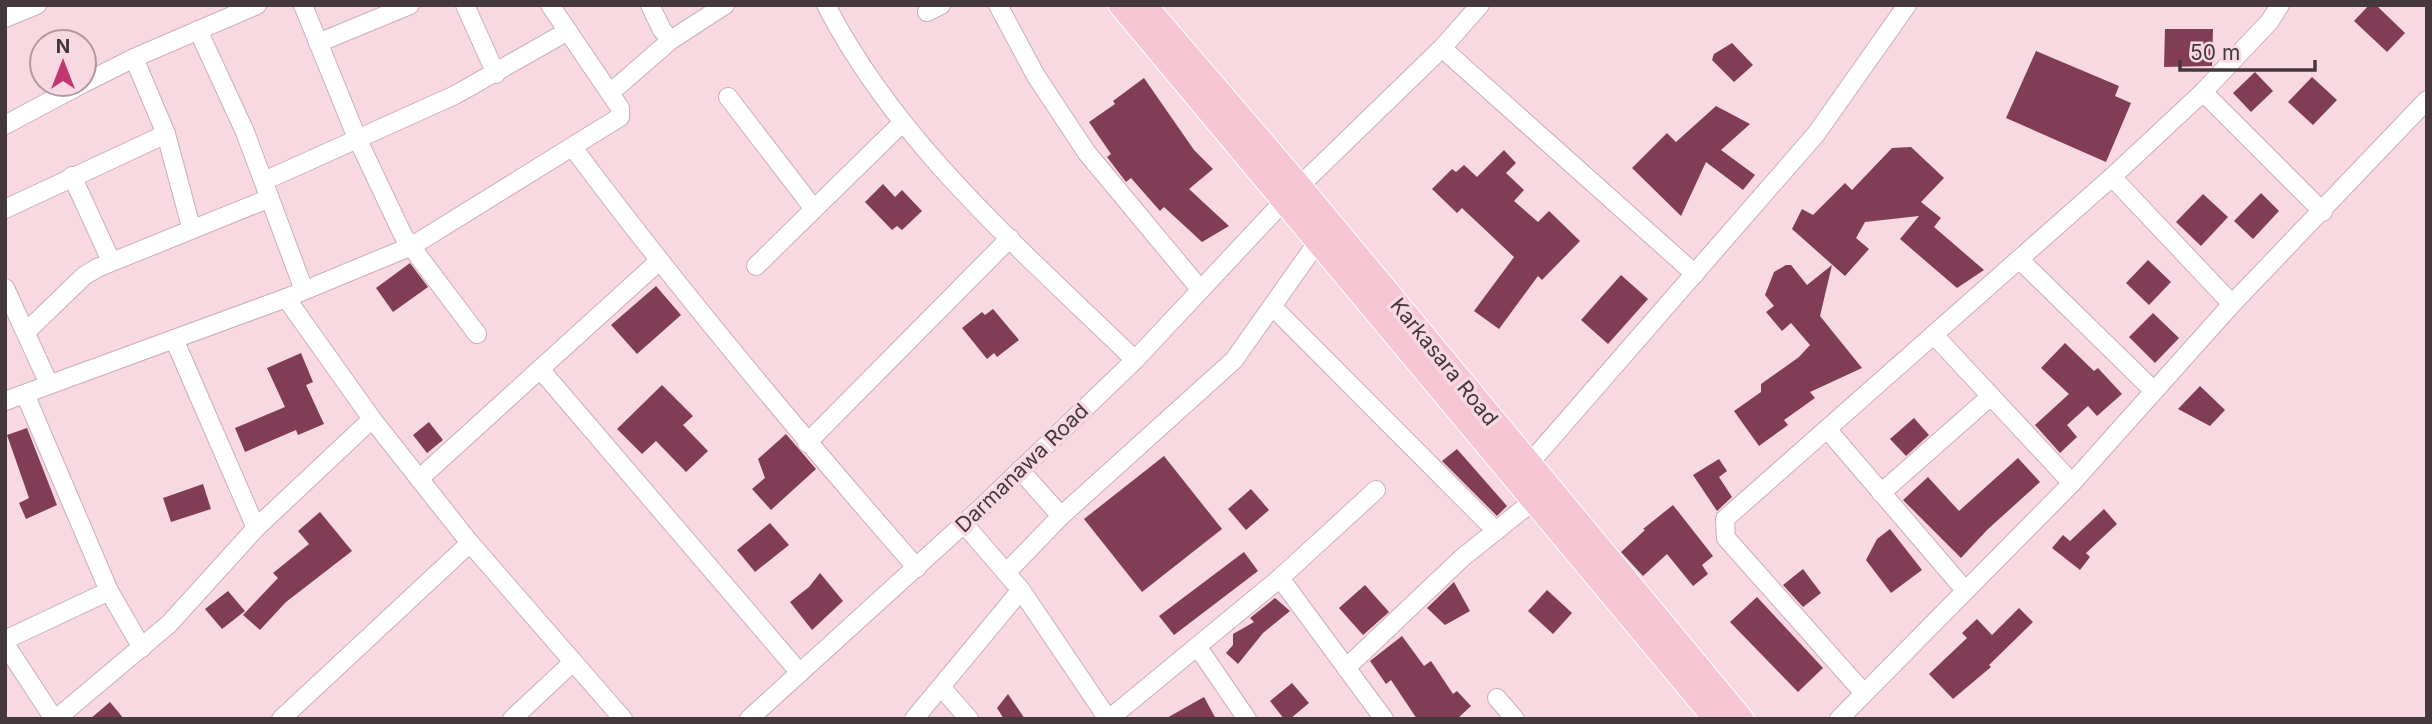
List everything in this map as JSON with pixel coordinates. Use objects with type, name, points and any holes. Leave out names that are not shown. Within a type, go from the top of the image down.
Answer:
[{"type":"main road","name":"Karkasara Road","points":[[1120,5],[1532,502],[1729,716]]},
{"type":"main road","name":"Karkasara Road","points":[[1145,5],[1300,186],[1729,716]]},
{"type":"street","points":[[5,18],[37,5]]},
{"type":"street","points":[[98,76],[257,5]]},
{"type":"street","points":[[303,5],[357,138],[404,237],[477,334]]},
{"type":"street","points":[[318,43],[410,5]]},
{"type":"street","points":[[465,5],[496,74]]},
{"type":"street","points":[[5,401],[286,298],[412,246],[574,149],[620,117],[620,108],[550,5]]},
{"type":"street","points":[[650,5],[662,30],[671,40]]},
{"type":"street","points":[[610,93],[671,40],[725,5]]},
{"type":"street","points":[[825,5],[902,124],[1010,238],[1135,359]]},
{"type":"street","points":[[998,5],[1036,76],[1087,153],[1200,289]]},
{"type":"street","name":"Darmanawa Road","points":[[749,719],[964,524],[1135,359],[1283,203],[1442,48],[1480,5]]},
{"type":"street","points":[[1528,465],[1816,134],[1907,5]]},
{"type":"street","points":[[1863,692],[1726,538],[1725,519],[2112,177],[2203,92],[2270,21],[2280,5]]},
{"type":"street","points":[[198,30],[245,132],[304,290]]},
{"type":"street","points":[[26,332],[84,276],[111,261],[191,228],[357,138],[456,95],[568,31]]},
{"type":"street","points":[[1442,48],[1695,274]]},
{"type":"street","points":[[134,58],[166,134],[191,228]]},
{"type":"street","points":[[2203,92],[2323,212]]},
{"type":"street","points":[[727,97],[814,209]]},
{"type":"street","points":[[5,125],[56,98]]},
{"type":"street","points":[[1839,719],[1964,589],[2072,483],[2232,304],[2323,212],[2427,100]]},
{"type":"street","points":[[756,266],[902,124]]},
{"type":"street","points":[[5,209],[166,134]]},
{"type":"street","points":[[574,149],[658,262],[807,443],[916,568]]},
{"type":"street","points":[[72,176],[111,261]]},
{"type":"street","points":[[2112,177],[2232,304]]},
{"type":"street","points":[[807,443],[1010,238]]},
{"type":"street","points":[[1006,573],[1061,516],[1234,360],[1316,244]]},
{"type":"street","points":[[2020,260],[2154,391]]},
{"type":"street","points":[[419,479],[658,262]]},
{"type":"street","points":[[5,288],[49,384]]},
{"type":"street","points":[[286,298],[372,419],[470,543],[623,719]]},
{"type":"street","points":[[1273,307],[1496,531]]},
{"type":"street","points":[[1934,335],[2072,483]]},
{"type":"street","points":[[174,339],[256,528]]},
{"type":"street","points":[[540,369],[800,673]]},
{"type":"street","points":[[25,394],[109,590],[142,648]]},
{"type":"street","points":[[1881,493],[1991,396]]},
{"type":"street","points":[[109,590],[5,642],[55,719],[169,624],[256,528],[372,419]]},
{"type":"street","points":[[1827,429],[1964,589]]},
{"type":"street","points":[[1020,470],[1061,516]]},
{"type":"street","points":[[964,524],[1021,590],[1109,719],[1280,578],[1376,490]]},
{"type":"street","points":[[1346,668],[1461,558],[1532,502]]},
{"type":"street","points":[[281,719],[470,543]]},
{"type":"street","points":[[1280,578],[1384,719]]},
{"type":"street","points":[[914,719],[1021,590]]},
{"type":"street","points":[[1197,646],[1247,719]]},
{"type":"street","points":[[512,719],[573,662]]},
{"type":"street","points":[[941,687],[969,719]]},
{"type":"street","points":[[1497,698],[1515,719]]},
{"type":"building","points":[[2369,5],[2376,5],[2405,33],[2387,52],[2354,21]]},
{"type":"building","points":[[2165,29],[2213,29],[2212,66],[2164,67]]},
{"type":"building","points":[[1732,43],[1753,65],[1734,82],[1712,60],[1714,54]]},
{"type":"building","points":[[2036,51],[2119,86],[2115,96],[2131,103],[2106,162],[2006,118]]},
{"type":"building","points":[[2255,72],[2273,91],[2251,112],[2233,93]]},
{"type":"building","points":[[2312,77],[2337,100],[2313,125],[2288,102]]},
{"type":"building","points":[[1144,78],[1194,150],[1213,169],[1189,189],[1229,226],[1202,242],[1164,207],[1160,211],[1131,178],[1126,182],[1107,157],[1111,154],[1089,122],[1115,104],[1113,101]]},
{"type":"building","points":[[1716,106],[1750,124],[1721,150],[1755,175],[1743,190],[1706,162],[1681,216],[1632,168],[1667,133],[1676,142]]},
{"type":"building","points":[[1911,147],[1944,178],[1921,202],[1941,218],[1934,227],[1984,270],[1957,288],[1900,239],[1919,216],[1865,222],[1856,238],[1869,249],[1845,276],[1792,229],[1802,209],[1813,215],[1845,183],[1852,190],[1892,148]]},
{"type":"building","points":[[1504,150],[1516,163],[1506,173],[1524,190],[1514,201],[1538,222],[1549,211],[1580,241],[1542,280],[1538,276],[1499,329],[1474,311],[1514,257],[1462,208],[1457,213],[1432,189],[1452,169],[1456,172],[1464,165],[1477,177]]},
{"type":"building","points":[[883,184],[895,197],[902,190],[922,211],[902,230],[897,226],[892,230],[865,202]]},
{"type":"building","points":[[2261,193],[2279,211],[2253,239],[2234,221]]},
{"type":"building","points":[[2203,194],[2228,217],[2201,246],[2176,222]]},
{"type":"building","points":[[2148,260],[2171,282],[2149,305],[2126,283]]},
{"type":"building","points":[[410,263],[428,287],[393,312],[376,288]]},
{"type":"building","points":[[1791,265],[1807,285],[1832,265],[1820,316],[1862,368],[1810,392],[1815,398],[1784,420],[1788,425],[1759,446],[1734,411],[1761,392],[1761,384],[1799,357],[1810,345],[1791,323],[1782,331],[1766,312],[1774,306],[1765,295],[1774,272]]},
{"type":"building","points":[[1621,275],[1648,299],[1608,344],[1581,320]]},
{"type":"building","points":[[656,286],[681,315],[637,354],[611,325]]},
{"type":"building","points":[[993,309],[1019,340],[997,357],[994,353],[987,359],[962,328],[982,312],[985,315]]},
{"type":"building","points":[[2153,313],[2179,338],[2155,363],[2129,337]]},
{"type":"building","points":[[2065,343],[2094,371],[2098,368],[2122,394],[2097,416],[2088,406],[2067,425],[2077,437],[2060,453],[2035,425],[2069,394],[2041,368]]},
{"type":"building","points":[[301,353],[313,382],[306,385],[324,424],[298,435],[296,430],[245,452],[235,428],[285,407],[267,368]]},
{"type":"building","points":[[662,385],[693,416],[683,425],[708,451],[686,472],[656,441],[642,454],[617,429]]},
{"type":"building","points":[[2200,386],[2225,410],[2210,426],[2178,409]]},
{"type":"building","points":[[1914,418],[1929,435],[1906,456],[1890,439]]},
{"type":"building","points":[[429,422],[443,440],[427,453],[413,435]]},
{"type":"building","points":[[27,428],[57,505],[26,519],[19,503],[29,498],[7,435]]},
{"type":"building","points":[[786,434],[816,469],[771,510],[752,489],[765,478],[758,459]]},
{"type":"building","points":[[1457,449],[1507,506],[1497,516],[1442,461]]},
{"type":"building","points":[[1164,456],[1222,529],[1142,592],[1084,519]]},
{"type":"building","points":[[2018,458],[2040,482],[1987,530],[1961,558],[1903,500],[1928,477],[1959,511]]},
{"type":"building","points":[[1719,459],[1727,471],[1719,477],[1732,497],[1717,511],[1693,475]]},
{"type":"building","points":[[203,484],[211,509],[171,522],[163,498]]},
{"type":"building","points":[[1251,489],[1269,510],[1246,530],[1228,509]]},
{"type":"building","points":[[1673,505],[1713,556],[1702,565],[1708,574],[1693,586],[1667,554],[1643,576],[1621,552],[1645,530],[1643,529]]},
{"type":"building","points":[[2104,509],[2117,524],[2086,553],[2090,557],[2080,570],[2052,548],[2063,535],[2070,541]]},
{"type":"building","points":[[320,512],[352,551],[286,602],[260,630],[243,615],[278,578],[273,573],[309,544],[298,531]]},
{"type":"building","points":[[770,523],[789,545],[755,572],[737,550]]},
{"type":"building","points":[[1890,529],[1922,570],[1891,593],[1866,560],[1877,539]]},
{"type":"building","points":[[1244,552],[1258,571],[1174,635],[1159,616]]},
{"type":"building","points":[[1803,569],[1821,593],[1803,607],[1783,585]]},
{"type":"building","points":[[820,573],[843,601],[812,630],[790,602],[809,587]]},
{"type":"building","points":[[1454,582],[1470,611],[1445,625],[1427,608]]},
{"type":"building","points":[[1365,585],[1389,612],[1363,635],[1339,608]]},
{"type":"building","points":[[1547,590],[1572,613],[1553,634],[1528,611]]},
{"type":"building","points":[[228,591],[245,611],[222,629],[205,609]]},
{"type":"building","points":[[1757,597],[1823,668],[1798,692],[1730,622]]},
{"type":"building","points":[[1275,598],[1290,611],[1263,633],[1238,664],[1226,653],[1233,645],[1233,634],[1254,622],[1250,618]]},
{"type":"building","points":[[2019,608],[2033,622],[1989,665],[1991,667],[1953,699],[1929,674],[1967,638],[1962,633],[1977,619],[1992,635]]},
{"type":"building","points":[[1402,636],[1424,666],[1431,661],[1453,694],[1457,691],[1471,706],[1457,719],[1417,719],[1391,680],[1386,684],[1370,661]]},
{"type":"building","points":[[1292,683],[1309,703],[1290,719],[1284,719],[1270,701]]},
{"type":"building","points":[[1008,694],[1025,719],[1004,719],[997,708]]},
{"type":"building","points":[[1204,697],[1216,719],[1165,719]]},
{"type":"building","points":[[110,702],[124,719],[90,719]]}]
